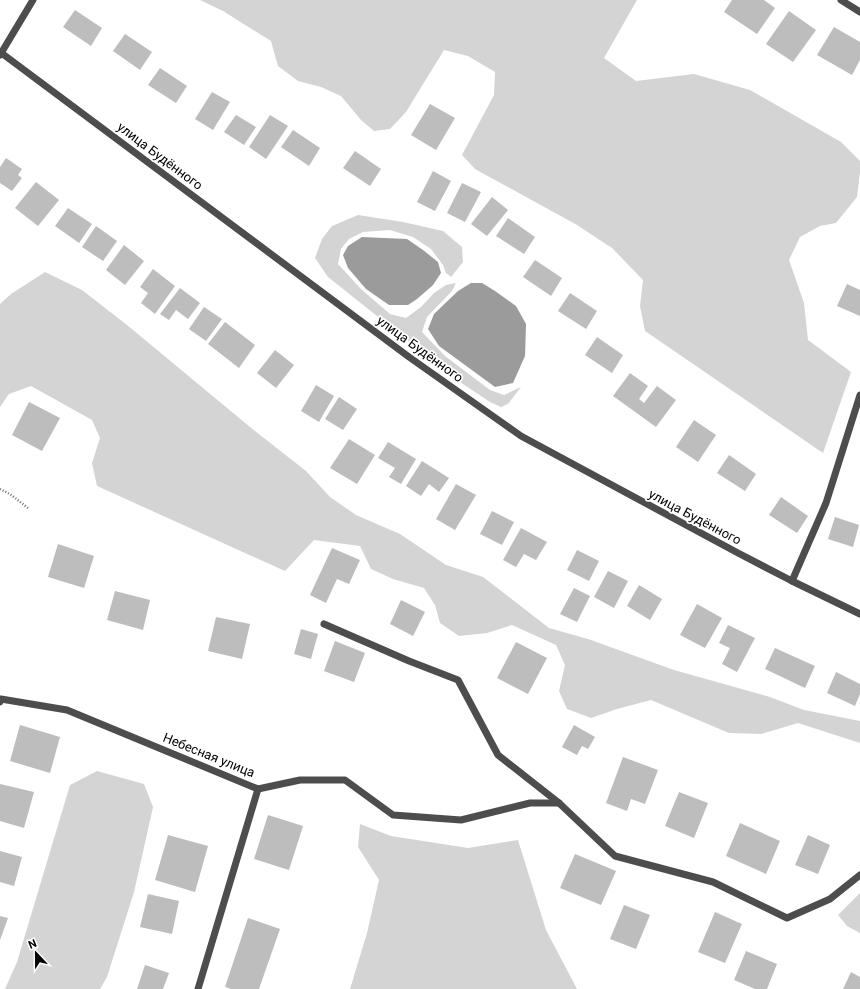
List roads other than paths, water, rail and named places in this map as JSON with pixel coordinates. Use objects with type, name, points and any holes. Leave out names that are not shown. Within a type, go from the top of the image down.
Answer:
[{"type":"street","points":[[0,53],[33,0]]},
{"type":"street","points":[[841,0],[860,12]]},
{"type":"street","name":"улица Будённого","points":[[0,53],[409,357],[521,436],[738,554],[792,582],[860,614]]},
{"type":"street","points":[[792,582],[826,503],[860,395]]},
{"type":"street","points":[[324,624],[409,661],[458,680],[498,756],[559,804],[615,856],[713,882],[787,918],[830,899],[860,875]]},
{"type":"street","name":"Небесная улица","points":[[0,702],[1,699],[67,710],[258,788],[198,989]]},
{"type":"street","points":[[258,788],[300,780],[345,780],[393,815],[461,820],[530,803],[559,804]]}]
